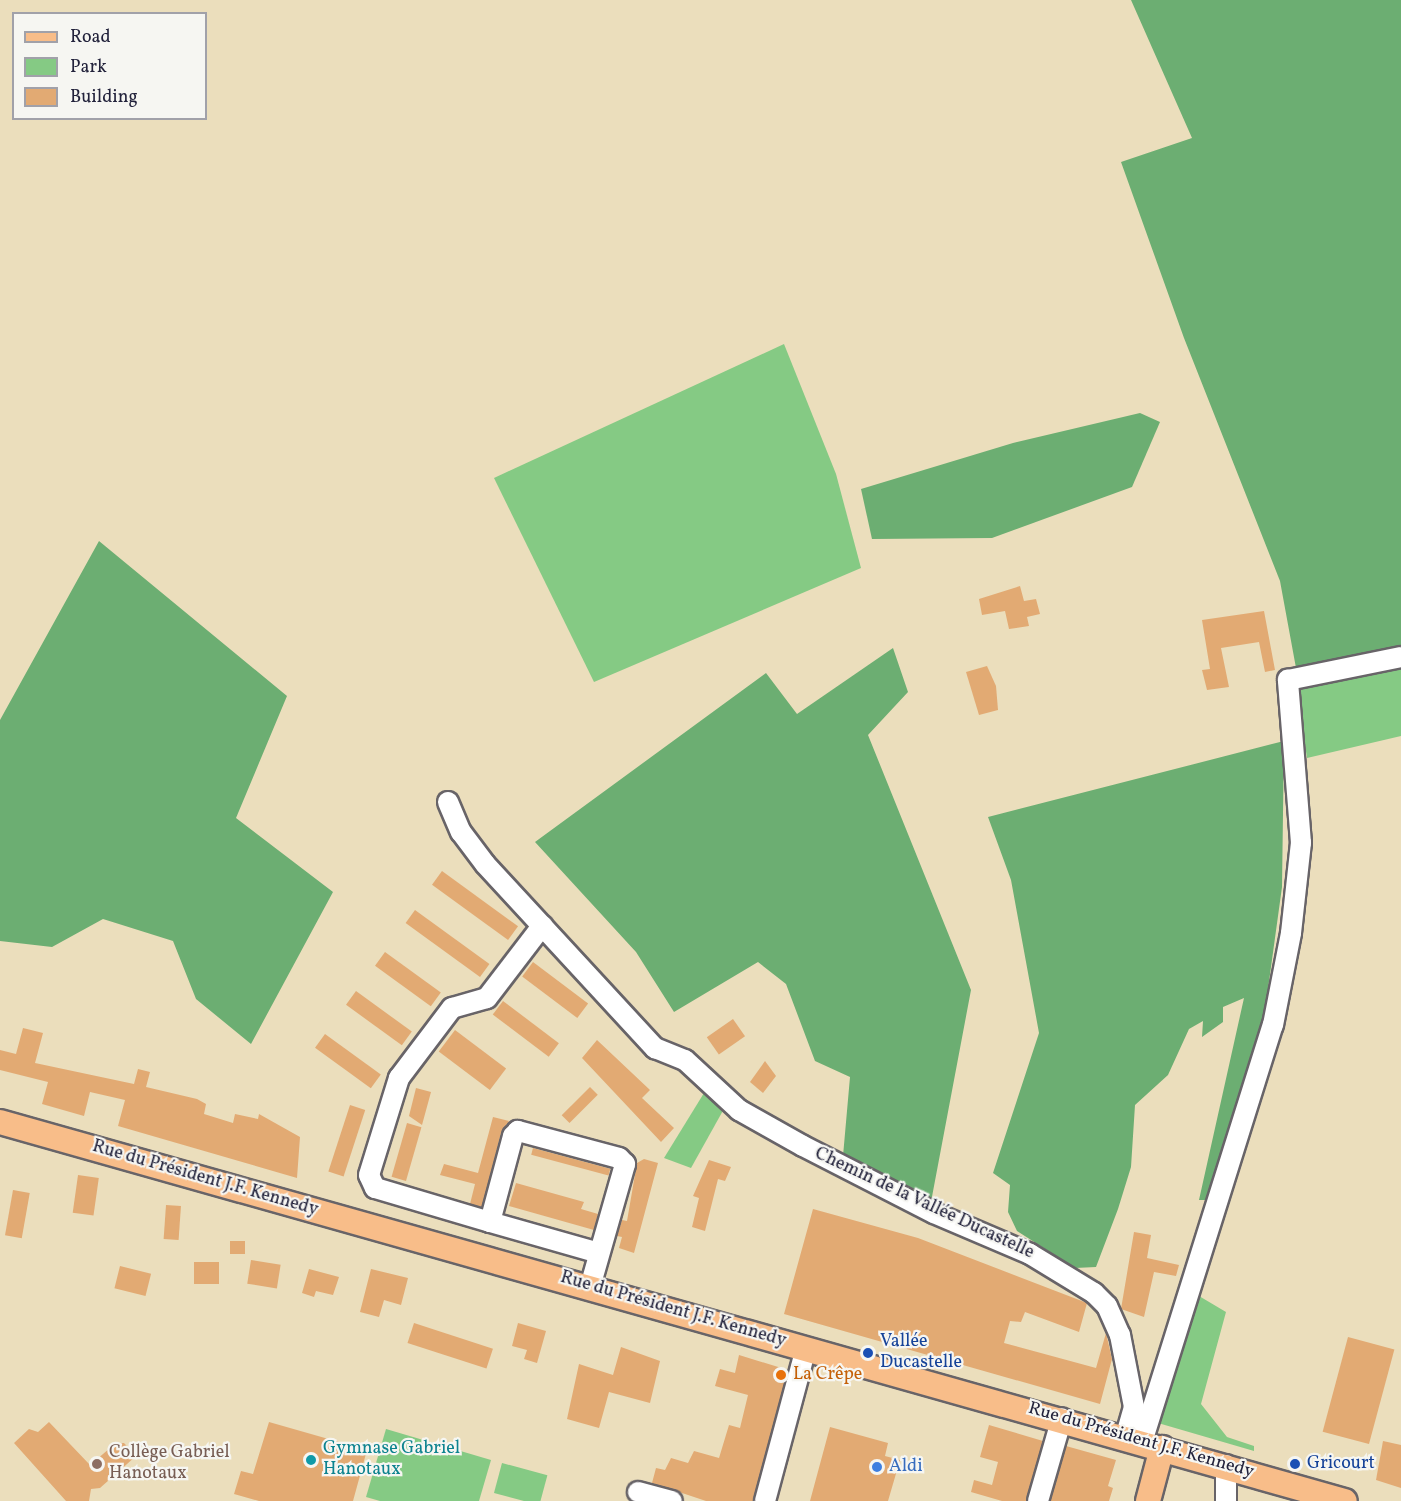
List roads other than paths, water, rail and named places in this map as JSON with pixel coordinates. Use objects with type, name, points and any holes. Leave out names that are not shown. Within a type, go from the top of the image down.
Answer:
[{"type":"main road","name":"Rue du Président J.F. Kennedy","points":[[0,1122],[1062,1418],[1345,1501]]},
{"type":"main road","points":[[1143,1443],[1148,1501]]},
{"type":"street","points":[[1143,1443],[1273,1025],[1291,933],[1301,843],[1288,680],[1401,657]]},
{"type":"street","name":"Chemin de la Vallée Ducastelle","points":[[448,802],[461,832],[542,926],[655,1048],[685,1060],[739,1110],[884,1189],[1030,1254],[1094,1293],[1107,1306],[1122,1343],[1143,1443]]},
{"type":"street","points":[[542,926],[487,998],[452,1008],[399,1078],[369,1175],[375,1188],[599,1253]]},
{"type":"street","points":[[490,1222],[513,1136],[518,1131],[620,1158],[625,1164],[590,1287]]},
{"type":"street","points":[[765,1501],[806,1348]]},
{"type":"street","points":[[1038,1501],[1062,1418]]},
{"type":"street","points":[[1226,1465],[1226,1501]]},
{"type":"street","points":[[638,1492],[672,1501]]},
{"type":"place","name":"Vallée Ducastelle","points":[[868,1353]]},
{"type":"place","name":"La Crêpe","points":[[781,1375]]},
{"type":"place","name":"Gymnase Gabriel Hanotaux","points":[[311,1460]]},
{"type":"place","name":"Collège Gabriel Hanotaux","points":[[97,1464]]},
{"type":"place","name":"Gricourt","points":[[1295,1464]]},
{"type":"place","name":"Aldi","points":[[877,1467]]}]
